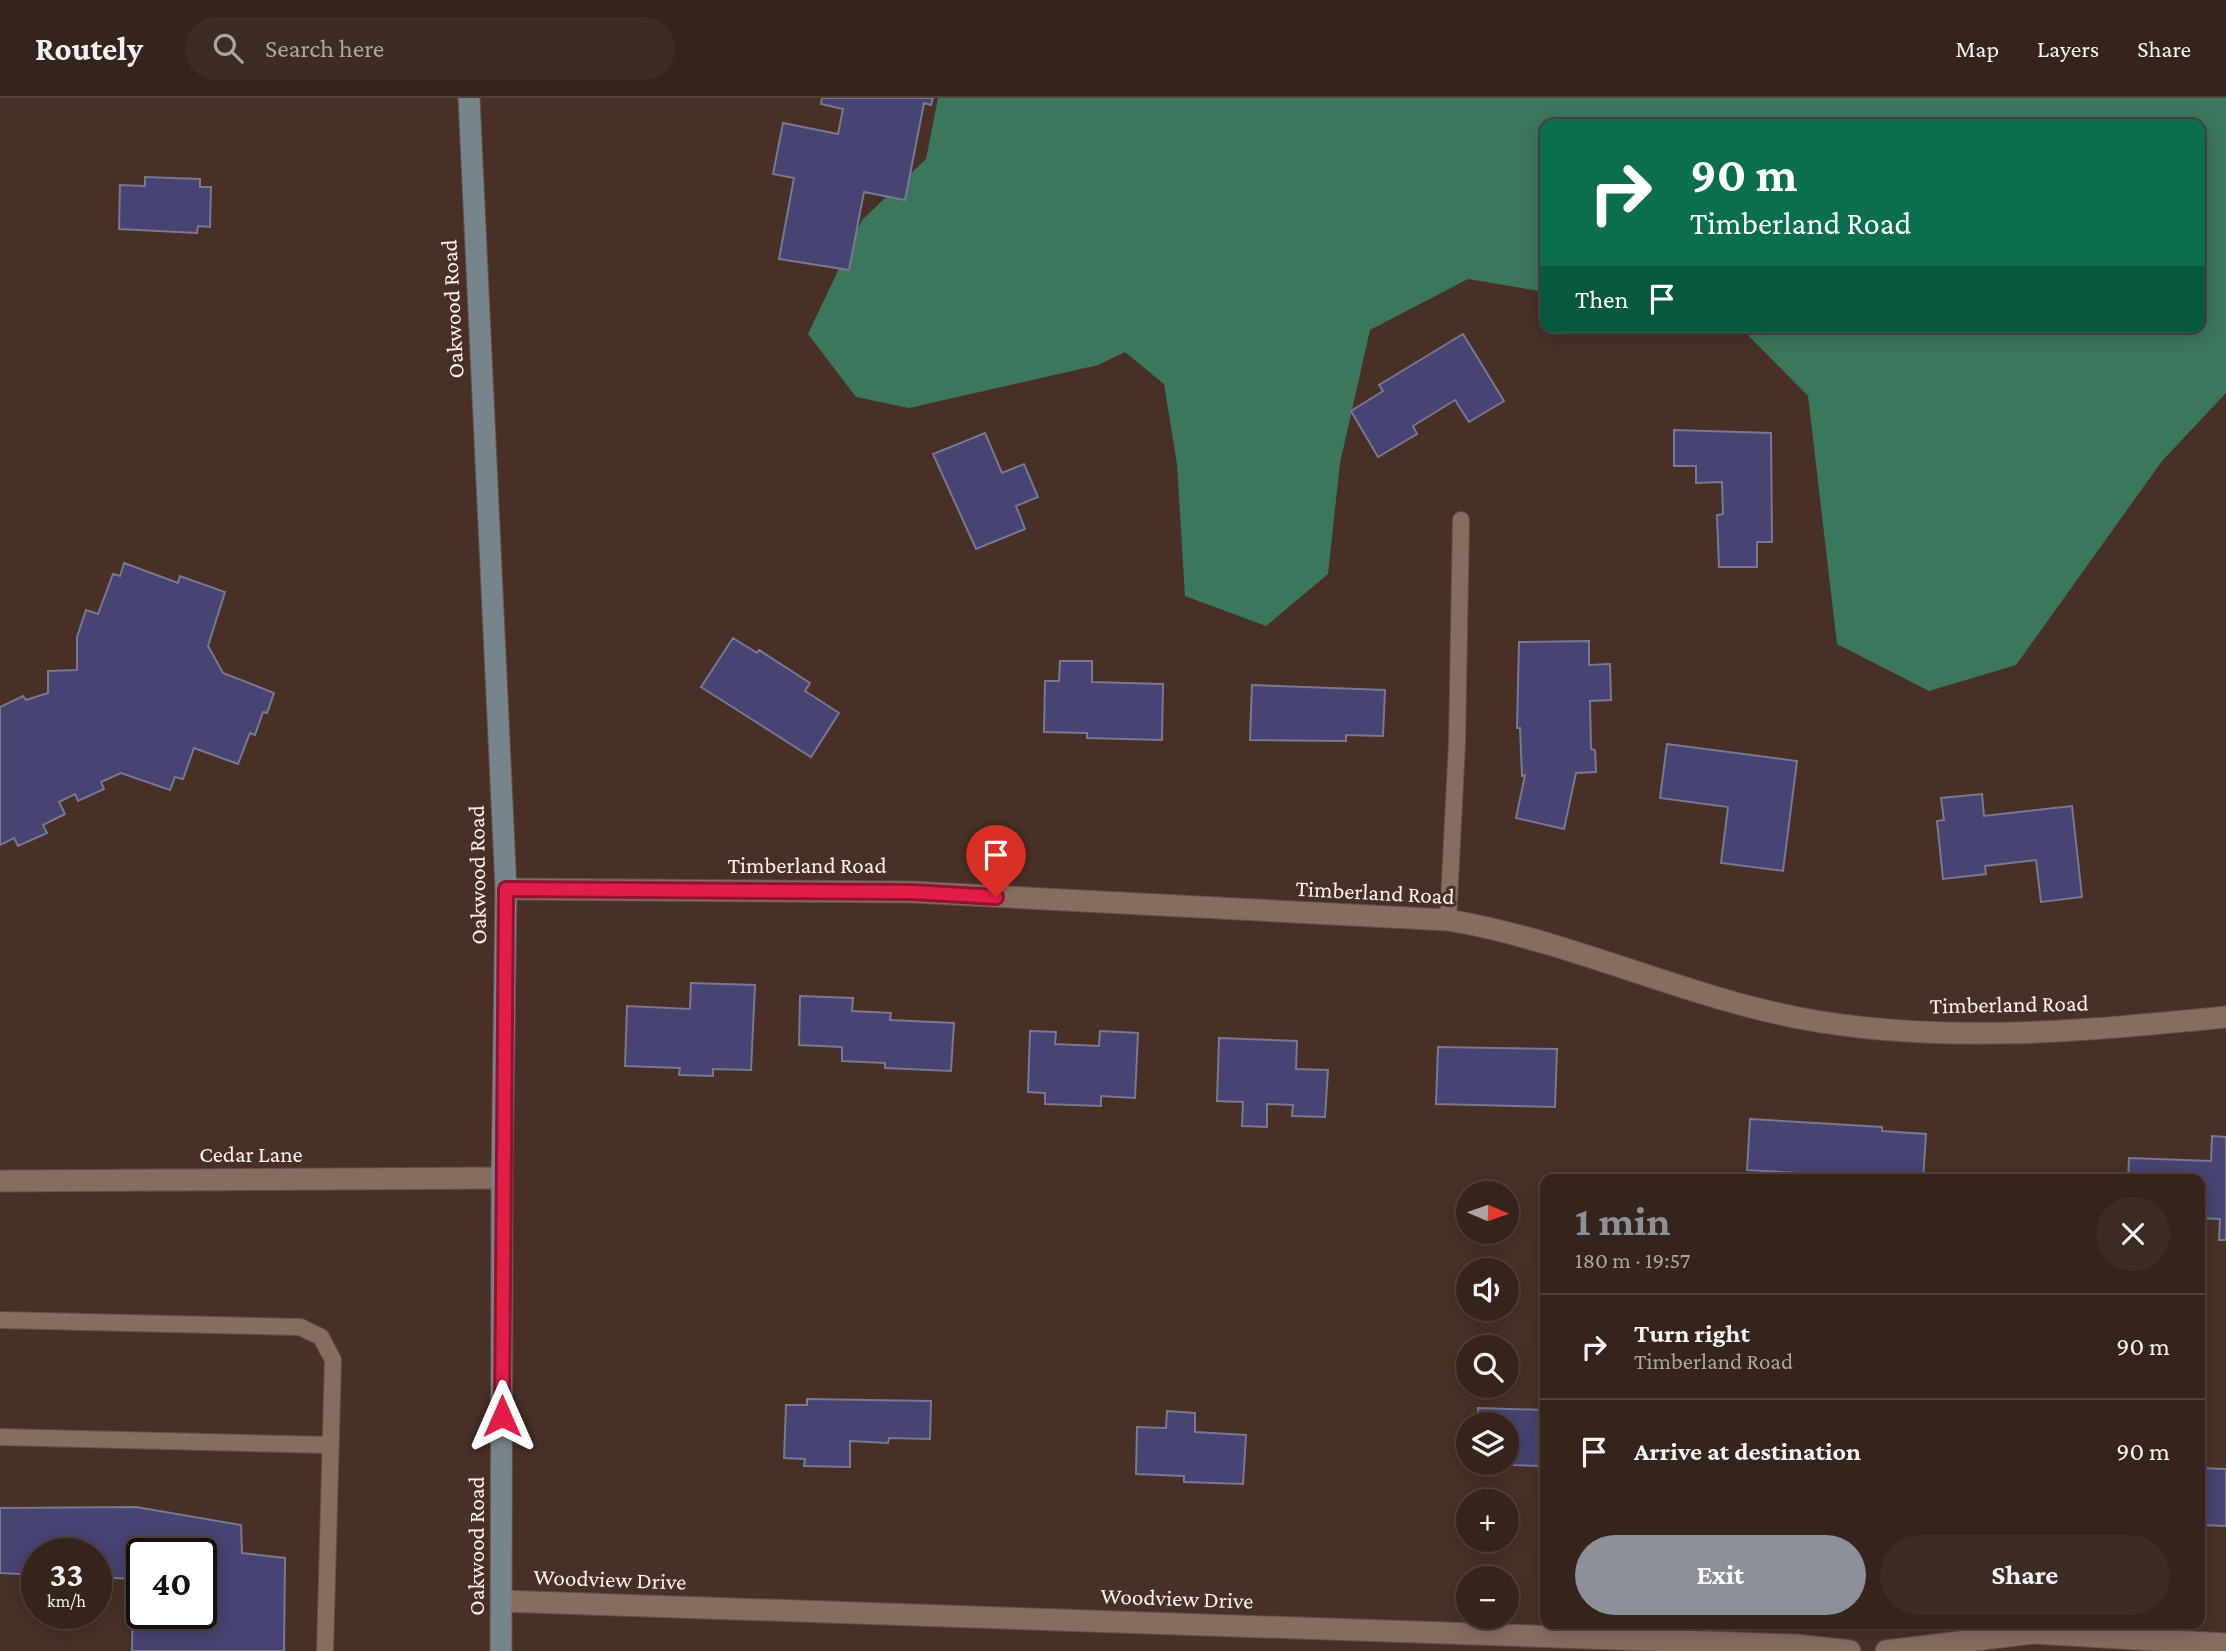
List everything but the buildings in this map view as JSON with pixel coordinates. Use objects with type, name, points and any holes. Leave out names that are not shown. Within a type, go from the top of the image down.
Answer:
[{"type":"street","name":"Oakwood Road","points":[[469,98],[506,889],[502,1178],[501,1651]]},
{"type":"street","name":"Timberland Road","points":[[506,889],[912,892],[1448,920],[1517,934],[1658,979],[1800,1018],[1946,1035],[2129,1027],[2226,1017]]},
{"type":"street","name":"Cedar Lane","points":[[0,1181],[502,1178]]},
{"type":"street","name":"Woodview Drive","points":[[502,1601],[1796,1645],[1850,1651]]},
{"type":"street","points":[[1886,1651],[2033,1633],[2226,1644]]},
{"type":"lane","points":[[1448,920],[1457,743],[1461,520]]},
{"type":"lane","points":[[0,1320],[300,1327],[321,1337],[333,1360],[325,1651]]},
{"type":"lane","points":[[0,1437],[330,1445]]},
{"type":"green space","points":[[938,98],[2226,98],[2226,393],[2162,461],[2016,665],[1929,691],[1837,644],[1808,396],[1746,333],[2205,333],[2205,119],[1540,119],[1540,291],[1468,279],[1370,330],[1340,463],[1328,574],[1266,626],[1185,596],[1177,464],[1164,384],[1125,352],[1098,365],[909,408],[856,397],[808,334],[862,220],[926,159]]},
{"type":"route","points":[[502,1416],[506,889],[912,892],[996,897]]}]
